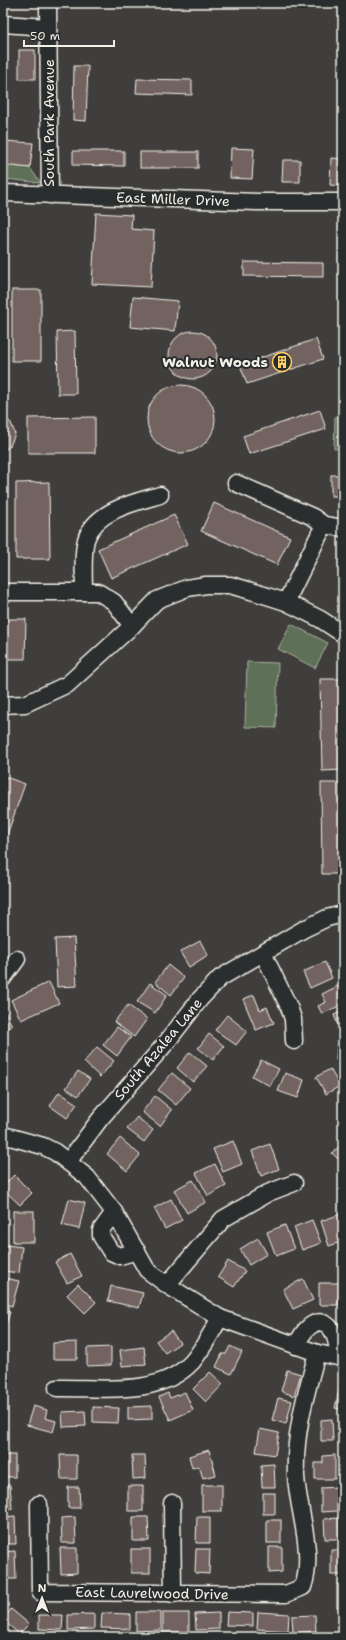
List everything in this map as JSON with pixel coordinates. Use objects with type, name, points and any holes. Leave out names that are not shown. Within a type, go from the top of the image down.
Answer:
[{"type":"street","name":"South Park Avenue","points":[[48,3],[50,195]]},
{"type":"street","points":[[3,24],[48,27]]},
{"type":"street","name":"East Miller Drive","points":[[3,193],[257,202],[343,202]]},
{"type":"street","points":[[236,483],[313,517],[324,525],[343,528]]},
{"type":"street","points":[[84,592],[87,537],[96,524],[118,507],[160,495]]},
{"type":"street","points":[[286,602],[324,525]]},
{"type":"street","points":[[3,706],[25,704],[68,684],[132,626],[157,600],[187,588],[206,585],[230,585],[286,602],[320,619],[343,634]]},
{"type":"street","points":[[3,592],[98,592],[114,602],[132,626]]},
{"type":"street","name":"South Azalea Lane","points":[[68,1162],[100,1119],[166,1043],[210,988],[232,970],[316,923],[327,918],[343,914]]},
{"type":"street","points":[[263,953],[289,1007],[293,1019],[294,1041]]},
{"type":"street","points":[[3,978],[17,959]]},
{"type":"street","points":[[3,1135],[43,1146],[87,1176],[114,1212],[147,1270],[167,1285],[220,1318],[296,1346],[317,1353],[341,1358],[335,1333],[332,1327],[325,1324],[318,1323],[305,1329],[296,1346]]},
{"type":"street","points":[[167,1285],[223,1219],[268,1193],[294,1183]]},
{"type":"street","points":[[114,1212],[101,1230],[101,1236],[111,1252],[115,1255],[120,1256],[137,1251]]},
{"type":"street","points":[[57,1388],[125,1389],[152,1385],[174,1374],[191,1362],[220,1318]]},
{"type":"street","name":"East Laurelwood Drive","points":[[39,1504],[40,1592],[286,1594],[303,1587],[306,1571],[306,1548],[297,1491],[296,1448],[301,1412],[317,1353]]},
{"type":"street","points":[[172,1503],[173,1594]]},
{"type":"green space","points":[[3,165],[30,168],[41,183],[6,179],[3,175]]},
{"type":"green space","points":[[335,417],[343,417],[343,448],[334,449]]},
{"type":"green space","points":[[291,624],[328,643],[315,668],[278,649]]},
{"type":"green space","points":[[247,662],[278,663],[276,728],[245,727]]},
{"type":"building","points":[[19,50],[35,50],[35,79],[19,79]]},
{"type":"building","points":[[74,66],[88,66],[86,121],[73,120]]},
{"type":"building","points":[[137,79],[192,80],[192,95],[136,93]]},
{"type":"building","points":[[3,141],[33,143],[30,168],[3,165]]},
{"type":"building","points":[[231,148],[254,149],[252,179],[230,178]]},
{"type":"building","points":[[73,151],[124,151],[124,166],[73,165]]},
{"type":"building","points":[[140,152],[198,152],[198,168],[140,168]]},
{"type":"building","points":[[331,158],[343,159],[343,186],[330,185]]},
{"type":"building","points":[[283,160],[300,160],[300,182],[282,182]]},
{"type":"building","points":[[96,213],[132,215],[131,229],[154,231],[151,287],[92,284]]},
{"type":"building","points":[[244,262],[323,263],[323,277],[244,276]]},
{"type":"building","points":[[12,290],[41,290],[41,361],[12,361]]},
{"type":"building","points":[[133,297],[178,301],[175,331],[130,327]]},
{"type":"building","points":[[75,331],[76,394],[58,394],[57,332]]},
{"type":"building","points":[[193,331],[202,333],[210,338],[215,346],[217,355],[215,364],[210,372],[202,377],[193,379],[184,377],[176,372],[171,364],[169,355],[171,346],[176,338],[184,333]]},
{"type":"building","name":"Walnut Woods","points":[[316,339],[323,359],[247,384],[240,365]]},
{"type":"building","points":[[181,385],[194,388],[205,395],[212,406],[215,419],[212,432],[205,443],[194,450],[181,453],[168,450],[157,443],[150,432],[147,419],[150,406],[157,395],[168,388]]},
{"type":"building","points":[[320,410],[326,429],[249,454],[243,436]]},
{"type":"building","points":[[3,416],[11,423],[15,434],[10,446],[3,451]]},
{"type":"building","points":[[95,417],[95,453],[28,453],[28,418]]},
{"type":"building","points":[[331,475],[343,475],[343,496],[331,496]]},
{"type":"building","points":[[49,482],[50,559],[16,559],[16,483]]},
{"type":"building","points":[[214,503],[290,537],[277,565],[201,531]]},
{"type":"building","points":[[174,515],[188,544],[111,578],[98,549]]},
{"type":"building","points":[[3,619],[26,619],[25,659],[3,659]]},
{"type":"building","points":[[320,679],[343,679],[343,770],[322,771]]},
{"type":"building","points":[[3,776],[25,784],[3,846]]},
{"type":"building","points":[[321,783],[343,783],[343,874],[322,874]]},
{"type":"building","points":[[74,938],[77,986],[57,987],[55,939]]},
{"type":"building","points":[[200,941],[208,955],[189,967],[180,952]]},
{"type":"building","points":[[325,962],[332,978],[310,988],[303,972]]},
{"type":"building","points":[[168,965],[184,978],[171,995],[155,982]]},
{"type":"building","points":[[49,982],[59,1003],[21,1020],[11,1000]]},
{"type":"building","points":[[150,983],[167,995],[155,1013],[137,1002]]},
{"type":"building","points":[[340,985],[343,991],[343,1004],[322,1014],[318,1006],[326,1002],[322,994]]},
{"type":"building","points":[[254,995],[260,1010],[267,1007],[274,1023],[256,1030],[243,999]]},
{"type":"building","points":[[128,1005],[147,1019],[134,1037],[114,1022]]},
{"type":"building","points":[[3,1007],[12,1026],[3,1031]]},
{"type":"building","points":[[343,1011],[343,1035],[342,1035],[334,1015]]},
{"type":"building","points":[[227,1015],[247,1031],[236,1045],[215,1030]]},
{"type":"building","points":[[117,1027],[131,1037],[117,1056],[103,1045]]},
{"type":"building","points":[[209,1034],[224,1046],[213,1060],[198,1048]]},
{"type":"building","points":[[337,1045],[343,1046],[343,1061],[336,1060]]},
{"type":"building","points":[[97,1047],[114,1061],[100,1077],[84,1062]]},
{"type":"building","points":[[190,1052],[207,1066],[193,1082],[177,1068]]},
{"type":"building","points":[[261,1060],[279,1069],[270,1086],[252,1076]]},
{"type":"building","points":[[330,1069],[340,1086],[326,1094],[316,1077]]},
{"type":"building","points":[[78,1071],[90,1079],[78,1096],[66,1088]]},
{"type":"building","points":[[172,1073],[190,1088],[176,1105],[158,1090]]},
{"type":"building","points":[[285,1073],[304,1080],[298,1098],[278,1091]]},
{"type":"building","points":[[59,1092],[77,1104],[67,1118],[50,1106]]},
{"type":"building","points":[[155,1096],[172,1110],[160,1126],[142,1112]]},
{"type":"building","points":[[137,1117],[153,1130],[144,1142],[127,1129]]},
{"type":"building","points":[[120,1138],[140,1155],[127,1171],[107,1154]]},
{"type":"building","points":[[233,1141],[242,1164],[223,1172],[213,1149]]},
{"type":"building","points":[[343,1143],[343,1164],[332,1153]]},
{"type":"building","points":[[270,1144],[279,1169],[261,1176],[252,1151]]},
{"type":"building","points":[[215,1164],[226,1186],[208,1196],[196,1173]]},
{"type":"building","points":[[14,1175],[32,1193],[20,1205],[3,1189],[3,1186]]},
{"type":"building","points":[[193,1180],[206,1202],[187,1213],[174,1190]]},
{"type":"building","points":[[69,1199],[85,1203],[79,1229],[62,1225]]},
{"type":"building","points":[[171,1199],[182,1220],[165,1229],[154,1208]]},
{"type":"building","points":[[13,1211],[34,1211],[34,1242],[13,1242]]},
{"type":"building","points":[[341,1214],[343,1220],[343,1241],[329,1246],[321,1221]]},
{"type":"building","points":[[312,1220],[321,1243],[302,1250],[294,1227]]},
{"type":"building","points":[[285,1225],[294,1249],[276,1256],[267,1232]]},
{"type":"building","points":[[258,1238],[267,1254],[249,1265],[240,1249]]},
{"type":"building","points":[[6,1245],[22,1247],[19,1273],[3,1271]]},
{"type":"building","points":[[70,1254],[82,1276],[67,1283],[55,1262]]},
{"type":"building","points":[[228,1261],[245,1271],[234,1287],[218,1277]]},
{"type":"building","points":[[5,1278],[19,1281],[12,1306],[3,1303],[3,1285]]},
{"type":"building","points":[[303,1279],[313,1300],[293,1309],[283,1289]]},
{"type":"building","points":[[319,1283],[339,1283],[338,1305],[319,1305]]},
{"type":"building","points":[[78,1284],[96,1302],[85,1313],[67,1295]]},
{"type":"building","points":[[111,1286],[143,1293],[139,1308],[108,1301]]},
{"type":"building","points":[[3,1310],[10,1312],[3,1333]]},
{"type":"building","points":[[171,1331],[180,1343],[165,1353],[156,1341]]},
{"type":"building","points":[[77,1342],[77,1359],[53,1359],[53,1343]]},
{"type":"building","points":[[230,1346],[242,1352],[231,1374],[216,1367],[222,1354],[226,1354]]},
{"type":"building","points":[[111,1347],[111,1365],[87,1366],[87,1348]]},
{"type":"building","points":[[144,1347],[146,1364],[122,1366],[120,1350]]},
{"type":"building","points":[[287,1370],[301,1374],[294,1396],[281,1391]]},
{"type":"building","points":[[210,1372],[223,1384],[206,1402],[193,1389]]},
{"type":"building","points":[[340,1385],[343,1386],[343,1410],[335,1408]]},
{"type":"building","points":[[185,1392],[193,1410],[170,1420],[159,1397],[168,1393],[170,1398]]},
{"type":"building","points":[[278,1398],[292,1401],[286,1424],[272,1420]]},
{"type":"building","points":[[33,1406],[47,1410],[45,1418],[56,1421],[53,1432],[27,1425]]},
{"type":"building","points":[[152,1406],[152,1419],[128,1420],[128,1407]]},
{"type":"building","points":[[93,1407],[119,1408],[118,1423],[93,1422]]},
{"type":"building","points":[[85,1411],[86,1426],[63,1427],[62,1412]]},
{"type":"building","points":[[332,1419],[333,1441],[321,1441],[321,1420]]},
{"type":"building","points":[[260,1429],[279,1433],[275,1455],[256,1452]]},
{"type":"building","points":[[209,1450],[216,1475],[203,1478],[199,1466],[192,1468],[189,1456]]},
{"type":"building","points":[[3,1455],[15,1455],[15,1477],[3,1477]]},
{"type":"building","points":[[60,1455],[77,1455],[77,1479],[61,1479]]},
{"type":"building","points":[[132,1455],[145,1455],[146,1478],[133,1479]]},
{"type":"building","points":[[335,1455],[335,1479],[315,1479],[315,1463],[323,1463],[323,1456]]},
{"type":"building","points":[[274,1464],[275,1487],[262,1487],[261,1465]]},
{"type":"building","points":[[3,1485],[10,1485],[12,1509],[3,1509]]},
{"type":"building","points":[[202,1485],[222,1485],[222,1511],[202,1511]]},
{"type":"building","points":[[128,1486],[143,1486],[143,1511],[128,1511]]},
{"type":"building","points":[[68,1487],[79,1487],[80,1508],[68,1508]]},
{"type":"building","points":[[337,1487],[337,1511],[321,1512],[321,1488]]},
{"type":"building","points":[[263,1493],[275,1493],[275,1514],[263,1514]]},
{"type":"building","points":[[15,1516],[16,1544],[3,1544],[3,1517]]},
{"type":"building","points":[[75,1517],[76,1543],[62,1543],[61,1518]]},
{"type":"building","points":[[133,1517],[148,1517],[149,1541],[133,1541]]},
{"type":"building","points":[[197,1517],[210,1517],[210,1543],[196,1543]]},
{"type":"building","points":[[339,1518],[340,1539],[325,1539],[324,1519]]},
{"type":"building","points":[[267,1520],[281,1520],[281,1543],[267,1543]]},
{"type":"building","points":[[269,1547],[282,1547],[282,1572],[269,1573]]},
{"type":"building","points":[[60,1548],[77,1548],[77,1573],[61,1574]]},
{"type":"building","points":[[131,1549],[150,1549],[150,1573],[131,1573]]},
{"type":"building","points":[[196,1549],[210,1549],[209,1574],[195,1573]]},
{"type":"building","points":[[331,1550],[343,1550],[343,1575],[331,1575]]},
{"type":"building","points":[[15,1551],[16,1579],[3,1579],[3,1552]]},
{"type":"building","points":[[337,1584],[343,1584],[343,1607],[337,1607]]},
{"type":"building","points":[[11,1609],[29,1624],[19,1634],[3,1620]]},
{"type":"building","points":[[136,1612],[161,1612],[161,1630],[136,1631]]},
{"type":"building","points":[[227,1612],[253,1613],[253,1626],[226,1625]]},
{"type":"building","points":[[258,1612],[289,1614],[288,1631],[257,1629]]},
{"type":"building","points":[[102,1613],[130,1614],[130,1629],[101,1628]]},
{"type":"building","points":[[163,1613],[189,1613],[189,1632],[163,1632]]},
{"type":"building","points":[[219,1613],[219,1629],[196,1630],[195,1614]]},
{"type":"building","points":[[94,1614],[94,1629],[68,1630],[68,1615]]},
{"type":"building","points":[[39,1615],[63,1615],[62,1630],[39,1629]]},
{"type":"building","points":[[315,1615],[316,1631],[293,1633],[292,1616]]},
{"type":"place","name":"Walnut Woods","points":[[282,362]]}]
